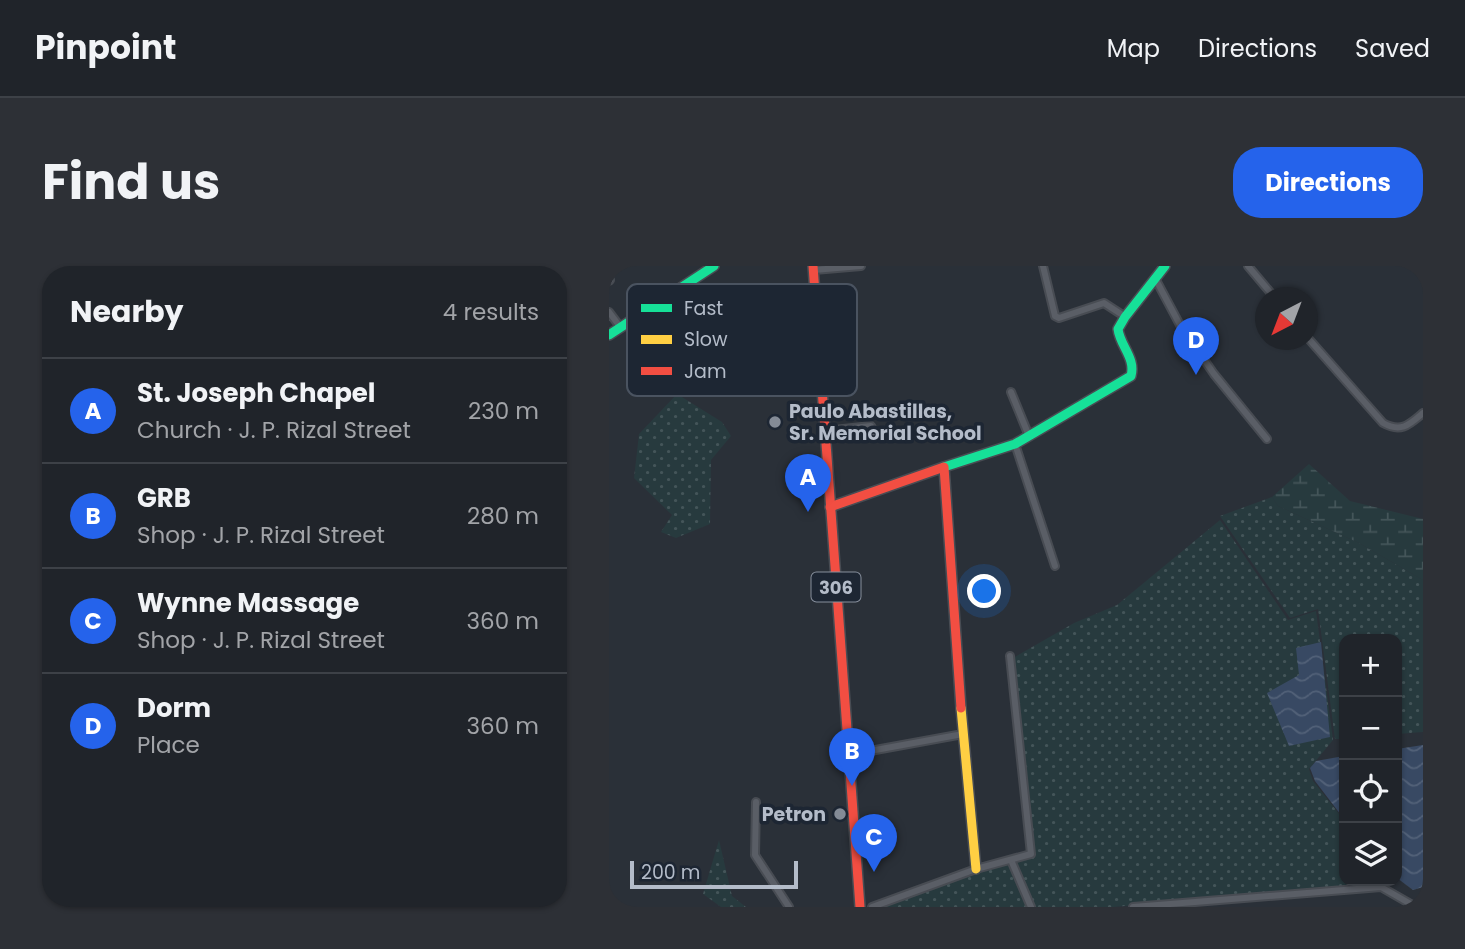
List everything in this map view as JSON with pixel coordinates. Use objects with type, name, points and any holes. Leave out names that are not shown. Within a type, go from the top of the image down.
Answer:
[{"type":"street","points":[[687,284],[714,266]]},
{"type":"street","points":[[814,268],[861,266]]},
{"type":"street","points":[[1043,266],[1055,316],[1059,318],[1104,303],[1123,316]]},
{"type":"street","points":[[830,507],[1015,444],[1131,376],[1134,369],[1132,361],[1119,336],[1118,328],[1123,316],[1165,266]]},
{"type":"street","points":[[1248,266],[1266,287]]},
{"type":"street","points":[[1156,279],[1180,325],[1213,374],[1267,439]]},
{"type":"street","points":[[609,312],[621,328]]},
{"type":"street","points":[[609,335],[627,324]]},
{"type":"street","points":[[1318,349],[1383,423],[1393,428],[1405,428],[1423,413]]},
{"type":"street","points":[[1011,392],[1029,436]]},
{"type":"street","name":"306","points":[[823,396],[860,907]]},
{"type":"street","points":[[825,431],[871,426],[876,434]]},
{"type":"street","points":[[1015,444],[1055,566]]},
{"type":"street","points":[[944,467],[963,734],[977,869]]},
{"type":"street","points":[[872,907],[977,869],[1031,854],[1010,656]]},
{"type":"street","points":[[848,755],[963,734]]},
{"type":"street","points":[[756,802],[755,855],[789,907]]},
{"type":"street","points":[[1011,860],[1031,907]]},
{"type":"street","points":[[1133,907],[1381,887],[1416,907]]},
{"type":"green space","points":[[675,396],[680,396],[722,422],[731,436],[711,460],[710,524],[676,538],[661,532],[672,515],[634,478],[639,434]]},
{"type":"green space","points":[[1309,464],[1350,501],[1423,519],[1423,580],[1359,543],[1278,506],[1272,497]]},
{"type":"green space","points":[[1272,497],[1278,506],[1359,543],[1423,580],[1423,732],[1402,734],[1402,634],[1339,634],[1339,739],[1335,739],[1318,609],[1290,618],[1220,516]]},
{"type":"green space","points":[[1220,520],[1288,620],[1316,611],[1333,740],[1309,769],[1313,781],[1339,814],[1339,886],[1367,886],[1113,907],[1035,907],[1030,902],[1013,859],[1033,853],[1013,658],[1074,623],[1117,605]]},
{"type":"green space","points":[[719,840],[732,896],[746,907],[721,907],[703,894]]},
{"type":"green space","points":[[1011,860],[1031,907],[887,907],[885,902]]},
{"type":"water","points":[[1321,642],[1330,737],[1289,746],[1267,693],[1299,675],[1296,648]]},
{"type":"water","points":[[1423,745],[1423,887],[1413,890],[1402,882],[1402,748]]},
{"type":"water","points":[[1339,757],[1339,812],[1315,781],[1310,768],[1316,761]]},
{"type":"traffic: fast","points":[[687,284],[714,266]]},
{"type":"traffic: fast","points":[[944,467],[1015,444],[1131,376],[1130,358],[1118,329],[1165,266]]},
{"type":"traffic: fast","points":[[609,335],[627,323]]},
{"type":"traffic: slow","points":[[961,708],[976,869]]},
{"type":"traffic: jam","points":[[813,266],[814,284]]},
{"type":"traffic: jam","points":[[823,396],[860,907]]},
{"type":"traffic: jam","points":[[830,507],[944,467],[961,708]]},
{"type":"place","name":"Dorm","points":[[1196,375]]},
{"type":"place","name":"Paulo Abastillas, Sr. Memorial School","points":[[775,422]]},
{"type":"place","name":"St. Joseph Chapel","points":[[808,512]]},
{"type":"place","name":"GRB","points":[[852,786]]},
{"type":"place","name":"Petron","points":[[840,814]]},
{"type":"place","name":"Wynne Massage","points":[[874,872]]}]
